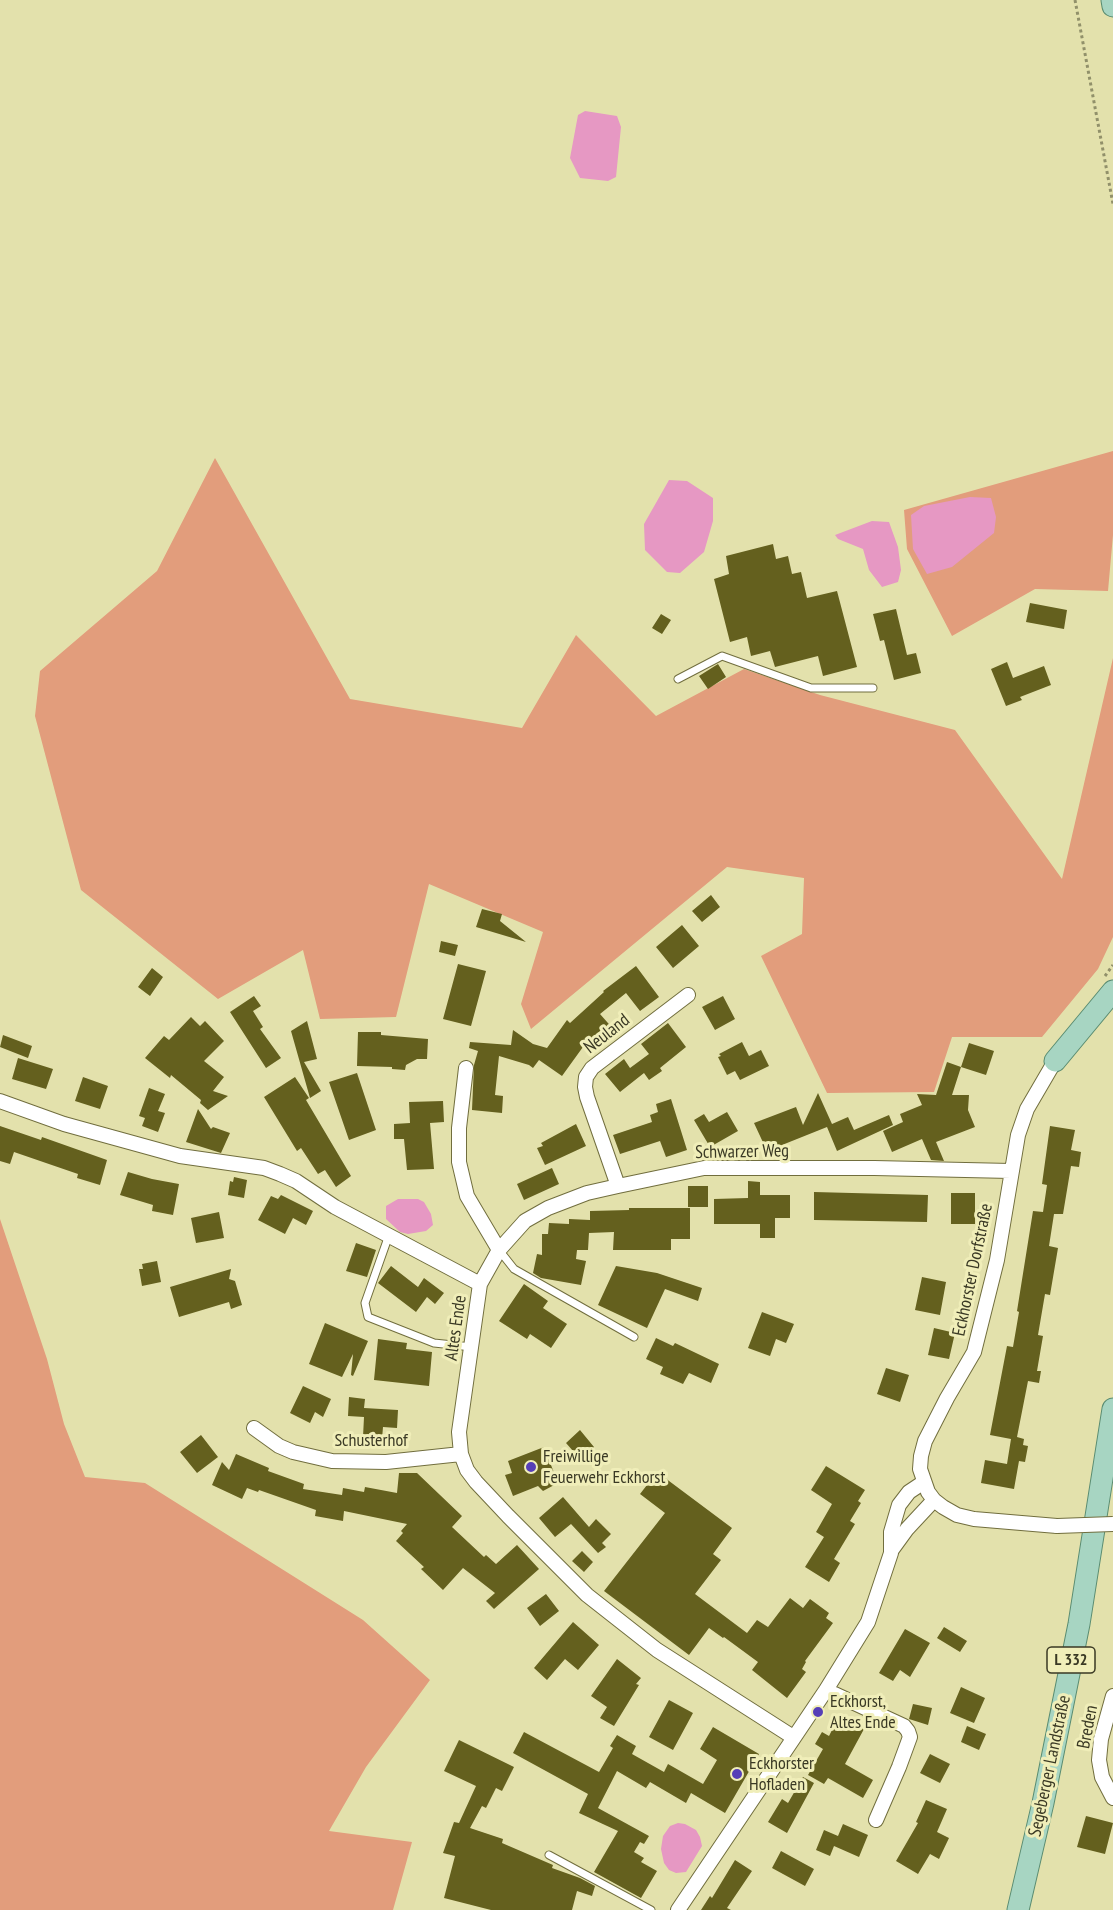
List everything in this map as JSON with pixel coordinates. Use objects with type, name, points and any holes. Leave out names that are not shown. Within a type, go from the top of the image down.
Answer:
[{"type":"main road","points":[[1112,0],[1113,6]]},
{"type":"main road","points":[[1055,1061],[1113,991]]},
{"type":"main road","name":"Segeberger Landstraße","points":[[1018,1910],[1043,1803],[1079,1624],[1113,1409]]},
{"type":"street","name":"Neuland","points":[[618,1186],[587,1097],[586,1077],[592,1068],[688,995]]},
{"type":"street","name":"Eckhorster Dorfstraße","points":[[934,1500],[924,1482],[921,1462],[926,1441],[947,1398],[974,1352],[997,1260],[1018,1135],[1027,1109],[1055,1061]]},
{"type":"street","points":[[466,1068],[459,1128],[459,1162],[467,1196],[500,1250]]},
{"type":"street","name":"Altes Ende","points":[[0,1101],[64,1124],[180,1156],[264,1168],[296,1181],[335,1207],[480,1284],[460,1421],[461,1454],[467,1470],[476,1482],[587,1595],[657,1650],[793,1737]]},
{"type":"street","name":"Schwarzer Weg","points":[[480,1284],[500,1250],[525,1221],[548,1208],[587,1193],[618,1186],[704,1168],[1011,1171]]},
{"type":"street","name":"Schusterhof","points":[[254,1428],[279,1446],[293,1452],[333,1461],[386,1462],[461,1454]]},
{"type":"street","points":[[891,1552],[891,1532],[898,1506],[909,1492],[924,1482]]},
{"type":"street","points":[[678,1910],[826,1690],[868,1622],[891,1552],[907,1529],[934,1500],[957,1515],[974,1519],[1058,1526],[1113,1524]]},
{"type":"street","points":[[826,1690],[904,1725],[908,1731],[910,1737],[876,1820]]},
{"type":"street","name":"Breden","points":[[1113,1696],[1101,1739],[1100,1760],[1102,1776],[1113,1798]]},
{"type":"lane","points":[[678,679],[723,656],[811,688],[873,688]]},
{"type":"lane","points":[[389,1235],[365,1303],[368,1317],[434,1343],[472,1347]]},
{"type":"lane","points":[[500,1250],[514,1269],[634,1337]]},
{"type":"lane","points":[[549,1855],[651,1910]]},
{"type":"path","points":[[1075,0],[1113,204]]},
{"type":"shaded area","points":[[585,111],[617,116],[621,127],[616,177],[608,181],[580,178],[570,158],[578,115]]},
{"type":"shaded area","points":[[1113,451],[1113,535],[1108,591],[1035,589],[952,636],[907,549],[904,510]]},
{"type":"shaded area","points":[[215,458],[350,699],[522,728],[576,635],[656,716],[744,669],[820,695],[955,730],[1062,879],[1113,658],[1113,937],[1098,969],[1042,1037],[952,1037],[934,1092],[827,1093],[761,956],[802,934],[804,878],[727,867],[531,1029],[521,1004],[543,932],[429,884],[396,1017],[320,1019],[303,950],[218,999],[81,890],[35,716],[40,671],[157,571]]},
{"type":"shaded area","points":[[669,480],[687,481],[713,498],[713,521],[704,552],[680,573],[667,572],[645,550],[644,524]]},
{"type":"shaded area","points":[[970,497],[991,498],[996,517],[994,533],[952,567],[927,574],[913,549],[911,515],[924,506]]},
{"type":"shaded area","points":[[872,521],[889,522],[898,547],[901,570],[898,582],[882,587],[869,570],[863,549],[838,539],[835,535]]},
{"type":"shaded area","points":[[398,1199],[418,1199],[424,1202],[431,1214],[433,1225],[426,1231],[408,1234],[400,1232],[386,1219],[386,1206]]},
{"type":"shaded area","points":[[0,1219],[47,1359],[64,1424],[85,1477],[145,1483],[363,1620],[430,1680],[366,1767],[329,1831],[412,1842],[393,1910],[0,1910]]},
{"type":"shaded area","points":[[678,1823],[696,1830],[702,1846],[686,1872],[676,1873],[669,1870],[664,1863],[661,1849],[663,1836],[670,1826]]},
{"type":"building","points":[[773,544],[776,559],[788,556],[792,574],[801,572],[807,598],[837,591],[857,667],[823,676],[818,656],[775,667],[770,651],[751,656],[747,637],[730,642],[714,579],[729,574],[726,556]]},
{"type":"building","points":[[1030,603],[1067,610],[1064,629],[1026,622]]},
{"type":"building","points":[[896,609],[907,655],[916,653],[921,673],[894,680],[884,640],[880,641],[873,614]]},
{"type":"building","points":[[661,614],[671,620],[662,634],[652,628]]},
{"type":"building","points":[[1007,662],[1013,678],[1044,666],[1051,685],[1020,697],[1022,700],[1006,706],[991,669]]},
{"type":"building","points":[[718,664],[726,677],[708,689],[699,676]]},
{"type":"building","points":[[711,895],[720,907],[702,922],[692,911]]},
{"type":"building","points":[[482,909],[502,914],[500,921],[526,942],[476,927]]},
{"type":"building","points":[[682,925],[699,946],[673,968],[656,947]]},
{"type":"building","points":[[441,941],[458,945],[455,956],[439,952]]},
{"type":"building","points":[[458,964],[486,971],[471,1026],[443,1019]]},
{"type":"building","points":[[636,966],[659,997],[640,1011],[626,993],[600,1014],[615,1031],[595,1049],[588,1040],[562,1076],[539,1060],[533,1068],[499,1056],[495,1095],[503,1096],[502,1113],[472,1110],[474,1065],[478,1051],[469,1048],[470,1042],[511,1045],[513,1030],[533,1044],[547,1048],[567,1020],[570,1023],[603,991]]},
{"type":"building","points":[[152,968],[163,977],[150,996],[138,987]]},
{"type":"building","points":[[254,996],[261,1006],[253,1011],[263,1027],[260,1029],[281,1058],[266,1068],[230,1012]]},
{"type":"building","points":[[723,996],[735,1019],[715,1030],[702,1007]]},
{"type":"building","points":[[191,1017],[200,1026],[205,1021],[224,1041],[204,1061],[224,1077],[213,1091],[228,1096],[208,1110],[200,1103],[201,1100],[171,1075],[170,1078],[145,1058],[164,1036],[169,1040]]},
{"type":"building","points":[[307,1021],[317,1059],[304,1062],[321,1091],[310,1098],[291,1031]]},
{"type":"building","points":[[668,1023],[686,1047],[660,1068],[662,1071],[649,1080],[644,1073],[620,1092],[605,1074],[624,1059],[630,1068],[649,1054],[641,1044]]},
{"type":"building","points":[[358,1032],[381,1032],[381,1035],[428,1039],[427,1059],[417,1059],[406,1065],[405,1070],[392,1069],[392,1067],[357,1066]]},
{"type":"building","points":[[3,1035],[32,1046],[28,1058],[0,1047]]},
{"type":"building","points":[[742,1042],[749,1056],[761,1050],[769,1066],[740,1080],[735,1071],[727,1075],[718,1057],[721,1056],[719,1054]]},
{"type":"building","points":[[969,1043],[994,1051],[986,1075],[961,1067]]},
{"type":"building","points":[[18,1058],[53,1069],[46,1089],[12,1079]]},
{"type":"building","points":[[947,1062],[961,1067],[952,1095],[969,1095],[968,1110],[975,1127],[936,1142],[944,1161],[931,1160],[922,1139],[892,1152],[883,1131],[903,1122],[900,1114],[922,1105],[917,1094],[936,1095]]},
{"type":"building","points":[[357,1073],[376,1130],[349,1140],[329,1082]]},
{"type":"building","points":[[83,1077],[108,1086],[100,1109],[75,1101]]},
{"type":"building","points":[[295,1077],[309,1098],[306,1100],[351,1176],[336,1187],[325,1170],[318,1174],[301,1148],[297,1151],[264,1097]]},
{"type":"building","points":[[149,1088],[165,1094],[158,1111],[165,1113],[158,1132],[142,1126],[145,1118],[139,1116]]},
{"type":"building","points":[[818,1093],[832,1124],[848,1117],[854,1130],[889,1115],[893,1125],[837,1151],[827,1127],[767,1151],[754,1123],[796,1107],[803,1125]]},
{"type":"building","points":[[671,1099],[687,1150],[666,1157],[660,1141],[620,1154],[613,1135],[652,1122],[650,1115],[658,1112],[656,1104]]},
{"type":"building","points":[[443,1101],[444,1122],[430,1123],[434,1169],[407,1170],[404,1139],[394,1139],[394,1124],[410,1123],[409,1102]]},
{"type":"building","points":[[198,1109],[211,1129],[213,1127],[230,1133],[221,1153],[186,1142]]},
{"type":"building","points":[[727,1112],[738,1131],[710,1147],[694,1120],[704,1114],[709,1122]]},
{"type":"building","points":[[576,1124],[586,1146],[545,1165],[537,1148],[543,1146],[541,1143]]},
{"type":"building","points":[[0,1126],[41,1140],[42,1137],[107,1160],[100,1185],[77,1178],[78,1174],[14,1152],[10,1164],[0,1161]]},
{"type":"building","points":[[1050,1126],[1075,1130],[1071,1150],[1081,1152],[1079,1167],[1071,1166],[1063,1214],[1054,1214],[1049,1246],[1058,1248],[1050,1295],[1045,1294],[1038,1335],[1043,1336],[1037,1371],[1041,1371],[1039,1383],[1028,1381],[1017,1437],[1024,1439],[1023,1445],[1028,1446],[1025,1462],[1019,1461],[1014,1489],[981,1483],[985,1460],[1007,1464],[1011,1439],[990,1435],[1007,1346],[1013,1347],[1033,1211],[1043,1212],[1047,1185],[1042,1184]]},
{"type":"building","points":[[552,1168],[559,1184],[524,1200],[517,1184]]},
{"type":"building","points":[[128,1172],[179,1184],[173,1215],[152,1211],[153,1205],[120,1195]]},
{"type":"building","points":[[234,1177],[247,1180],[244,1198],[228,1195],[230,1181],[233,1182]]},
{"type":"building","points":[[748,1181],[760,1182],[760,1195],[790,1195],[790,1218],[775,1218],[775,1238],[760,1238],[760,1224],[714,1224],[714,1199],[748,1198]]},
{"type":"building","points":[[688,1186],[708,1186],[708,1207],[688,1207]]},
{"type":"building","points":[[814,1192],[928,1195],[927,1222],[814,1220]]},
{"type":"building","points":[[951,1193],[975,1193],[975,1224],[951,1224]]},
{"type":"building","points":[[281,1195],[313,1211],[306,1225],[293,1218],[285,1234],[258,1220],[271,1196],[278,1199]]},
{"type":"building","points":[[629,1208],[690,1208],[690,1239],[671,1239],[671,1250],[613,1250],[614,1232],[589,1233],[588,1250],[577,1250],[576,1259],[586,1261],[581,1285],[541,1278],[533,1273],[537,1254],[542,1255],[542,1234],[548,1234],[549,1223],[569,1224],[569,1219],[590,1220],[590,1211],[629,1210]]},
{"type":"building","points":[[219,1212],[224,1238],[196,1243],[191,1218]]},
{"type":"building","points":[[356,1243],[376,1250],[367,1277],[346,1271]]},
{"type":"building","points":[[157,1261],[161,1282],[142,1286],[139,1269],[143,1269],[142,1264]]},
{"type":"building","points":[[391,1266],[418,1287],[424,1278],[444,1293],[435,1304],[427,1297],[416,1312],[378,1283]]},
{"type":"building","points":[[616,1266],[657,1273],[702,1288],[698,1301],[665,1289],[647,1328],[598,1305]]},
{"type":"building","points":[[231,1269],[229,1279],[235,1281],[242,1305],[231,1309],[229,1302],[179,1317],[170,1287]]},
{"type":"building","points":[[922,1277],[946,1282],[940,1315],[915,1310]]},
{"type":"building","points":[[524,1284],[548,1301],[543,1308],[567,1324],[551,1348],[530,1334],[527,1339],[499,1321]]},
{"type":"building","points":[[762,1312],[794,1324],[786,1343],[776,1339],[770,1356],[748,1348]]},
{"type":"building","points":[[325,1323],[368,1341],[353,1376],[351,1375],[353,1354],[342,1377],[309,1364]]},
{"type":"building","points":[[934,1328],[955,1333],[949,1359],[928,1355]]},
{"type":"building","points":[[656,1338],[673,1346],[675,1343],[719,1364],[711,1383],[689,1373],[683,1384],[660,1374],[663,1367],[646,1359]]},
{"type":"building","points":[[378,1339],[407,1343],[406,1349],[432,1352],[429,1386],[374,1380]]},
{"type":"building","points":[[886,1368],[909,1375],[900,1402],[877,1394]]},
{"type":"building","points":[[303,1386],[331,1399],[323,1417],[315,1412],[310,1423],[290,1413]]},
{"type":"building","points":[[349,1397],[365,1399],[364,1408],[398,1410],[397,1428],[383,1427],[382,1439],[363,1437],[364,1417],[348,1416]]},
{"type":"building","points":[[580,1430],[594,1447],[580,1459],[566,1443]]},
{"type":"building","points":[[201,1435],[218,1457],[197,1473],[180,1452]]},
{"type":"building","name":"Freiwillige Feuerwehr Eckhorst","points":[[544,1447],[558,1483],[543,1491],[538,1486],[513,1496],[505,1475],[512,1473],[508,1461]]},
{"type":"building","points":[[236,1454],[269,1468],[268,1471],[304,1484],[303,1489],[342,1495],[343,1488],[364,1492],[365,1487],[397,1493],[399,1473],[417,1473],[462,1516],[452,1527],[484,1557],[486,1555],[496,1564],[517,1545],[539,1569],[494,1609],[486,1601],[495,1593],[463,1568],[443,1590],[421,1569],[424,1567],[396,1541],[407,1524],[344,1511],[343,1521],[315,1516],[316,1510],[259,1490],[258,1492],[247,1488],[242,1499],[212,1485],[222,1462],[229,1470]]},
{"type":"building","points":[[826,1466],[865,1490],[858,1501],[861,1503],[850,1521],[855,1524],[834,1559],[840,1563],[829,1582],[805,1567],[824,1537],[816,1532],[832,1504],[811,1490]]},
{"type":"building","points":[[657,1472],[732,1528],[713,1554],[721,1560],[695,1594],[747,1633],[757,1620],[768,1627],[790,1598],[803,1608],[810,1599],[829,1613],[826,1618],[833,1623],[805,1661],[802,1669],[806,1672],[787,1698],[752,1670],[758,1662],[709,1628],[689,1655],[604,1591],[665,1513],[640,1494]]},
{"type":"building","points":[[563,1497],[589,1527],[596,1519],[611,1534],[602,1543],[606,1547],[598,1553],[571,1524],[555,1537],[539,1518]]},
{"type":"building","points":[[582,1551],[593,1562],[584,1572],[572,1561]]},
{"type":"building","points":[[546,1594],[559,1611],[540,1626],[527,1608]]},
{"type":"building","points":[[573,1622],[599,1645],[578,1670],[565,1659],[547,1680],[534,1668]]},
{"type":"building","points":[[944,1627],[967,1641],[960,1652],[937,1638]]},
{"type":"building","points":[[905,1629],[930,1643],[910,1677],[900,1670],[893,1681],[879,1673]]},
{"type":"building","points":[[617,1659],[641,1678],[614,1726],[600,1718],[607,1707],[591,1696]]},
{"type":"building","points":[[961,1687],[985,1698],[974,1723],[950,1713]]},
{"type":"building","points":[[669,1700],[693,1713],[673,1750],[649,1737]]},
{"type":"building","points":[[913,1704],[932,1708],[928,1725],[909,1719]]},
{"type":"building","points":[[843,1718],[864,1729],[845,1764],[873,1780],[863,1798],[828,1778],[824,1784],[808,1775],[823,1749],[815,1744],[822,1732],[829,1736],[835,1724],[839,1726]]},
{"type":"building","points":[[967,1726],[986,1734],[979,1750],[961,1742]]},
{"type":"building","points":[[713,1727],[759,1754],[725,1813],[691,1793],[686,1803],[650,1782],[646,1788],[617,1771],[598,1808],[649,1836],[644,1844],[640,1842],[634,1852],[644,1858],[641,1862],[657,1871],[641,1898],[594,1872],[618,1831],[579,1813],[588,1794],[513,1753],[524,1732],[599,1772],[613,1748],[610,1746],[617,1735],[636,1746],[632,1754],[664,1772],[668,1764],[703,1784],[717,1760],[700,1749]]},
{"type":"building","points":[[459,1740],[514,1767],[502,1791],[496,1788],[486,1808],[482,1806],[470,1828],[503,1839],[502,1843],[595,1886],[592,1896],[577,1891],[572,1910],[491,1910],[444,1898],[455,1856],[443,1853],[454,1822],[459,1823],[476,1786],[444,1771]]},
{"type":"building","points":[[930,1754],[950,1764],[940,1783],[920,1773]]},
{"type":"building","points":[[803,1777],[814,1783],[787,1833],[768,1822],[782,1799],[788,1803]]},
{"type":"building","points":[[926,1800],[947,1809],[937,1832],[949,1838],[939,1859],[930,1854],[918,1874],[896,1861],[918,1823],[916,1822]]},
{"type":"building","points":[[1086,1816],[1113,1823],[1105,1854],[1077,1847]]},
{"type":"building","points":[[843,1824],[868,1835],[859,1857],[834,1846],[830,1856],[816,1850],[824,1830],[838,1836]]},
{"type":"building","points":[[781,1851],[814,1869],[805,1886],[772,1868]]},
{"type":"building","points":[[735,1860],[752,1871],[727,1908],[731,1910],[701,1910],[710,1896],[712,1898]]},
{"type":"place","name":"Freiwillige Feuerwehr Eckhorst","points":[[531,1467]]},
{"type":"place","name":"Eckhorst, Altes Ende","points":[[818,1712]]},
{"type":"place","name":"Eckhorster Hofladen","points":[[737,1774]]}]
